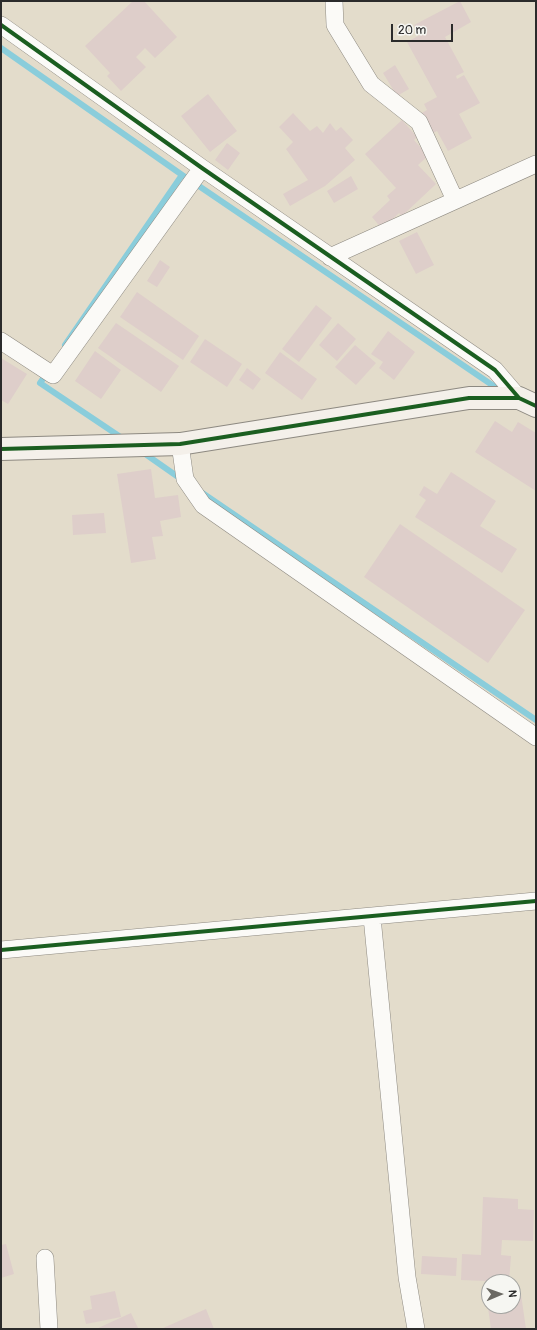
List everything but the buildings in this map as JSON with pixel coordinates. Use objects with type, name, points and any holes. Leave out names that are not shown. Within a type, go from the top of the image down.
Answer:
[{"type":"street","points":[[334,1],[335,25],[371,84],[419,122],[455,200]]},
{"type":"street","points":[[1,26],[330,257],[496,370],[527,402]]},
{"type":"street","points":[[330,257],[536,164]]},
{"type":"street","points":[[1,341],[52,375],[202,168]]},
{"type":"street","points":[[1,449],[180,444],[468,398],[527,402]]},
{"type":"street","points":[[180,444],[185,480],[203,505],[536,738]]},
{"type":"street","points":[[1,950],[536,901]]},
{"type":"street","points":[[372,917],[407,1277],[416,1329]]},
{"type":"street","points":[[45,1258],[49,1329]]},
{"type":"waterway","points":[[1,48],[185,177]]},
{"type":"waterway","points":[[65,345],[182,175]]},
{"type":"waterway","points":[[193,182],[501,391]]},
{"type":"waterway","points":[[47,373],[40,383],[122,438]]},
{"type":"waterway","points":[[141,451],[181,479]]},
{"type":"waterway","points":[[201,492],[536,720]]},
{"type":"cycle path","points":[[1,25],[202,168],[495,370],[519,398]]},
{"type":"cycle path","points":[[1,449],[180,444],[469,398],[519,398],[536,406]]},
{"type":"cycle path","points":[[1,950],[536,901]]}]
